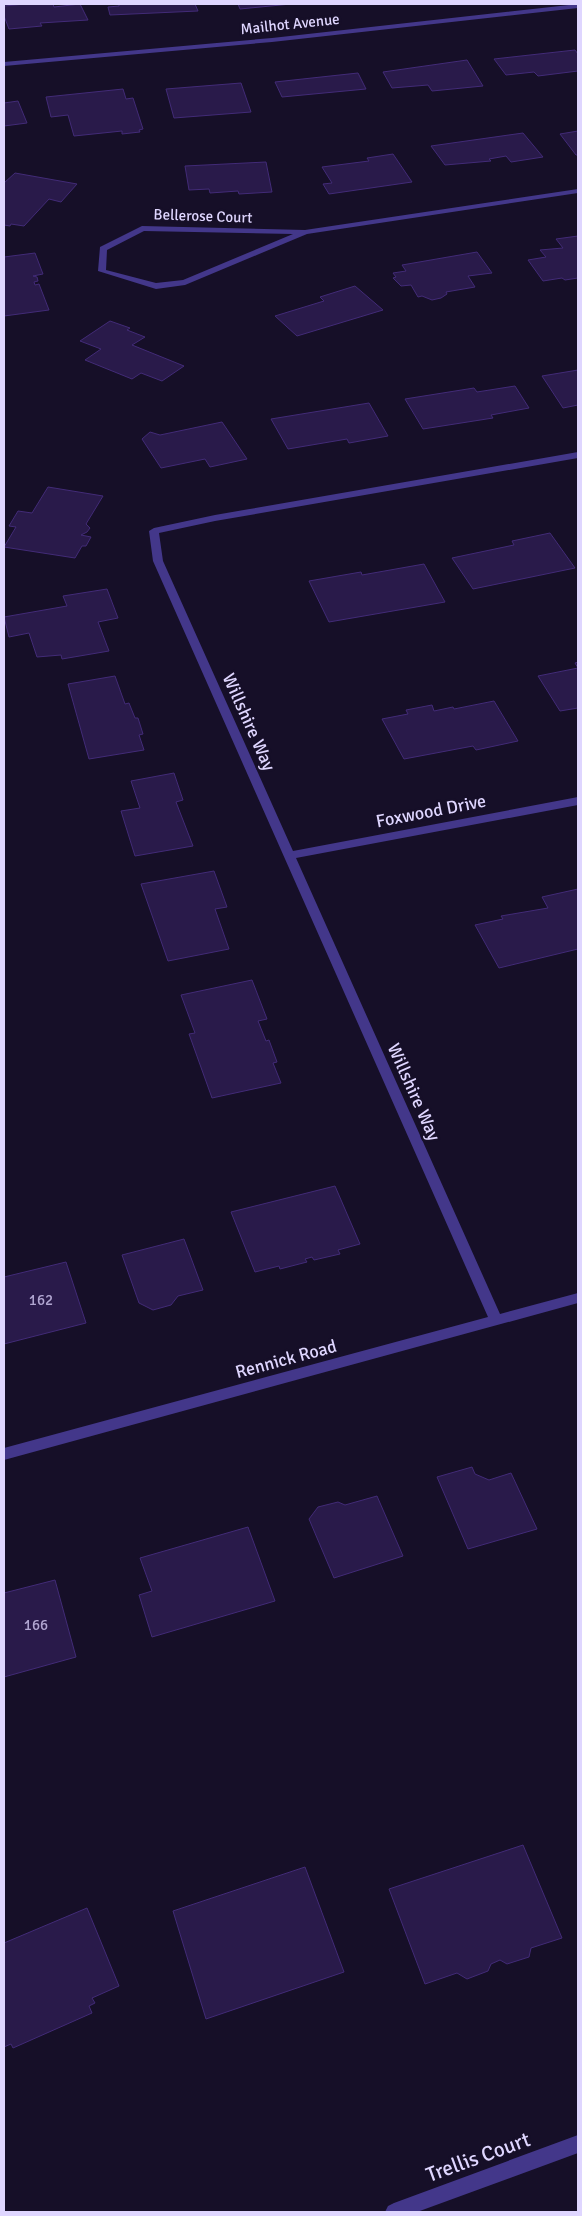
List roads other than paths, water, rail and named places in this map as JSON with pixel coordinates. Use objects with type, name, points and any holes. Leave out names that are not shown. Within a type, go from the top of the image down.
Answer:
[{"type":"street","name":"Mailhot Avenue","points":[[4,64],[272,40],[578,6]]},
{"type":"street","name":"Bellerose Court","points":[[306,232],[185,282],[156,286],[102,271],[103,248],[142,228],[306,232],[578,191]]},
{"type":"street","name":"Willshire Way","points":[[496,1319],[158,561],[154,531],[215,518],[578,455]]},
{"type":"street","name":"Foxwood Drive","points":[[290,855],[578,801]]},
{"type":"street","name":"Rennick Road","points":[[4,1454],[474,1328],[496,1319],[578,1298]]},
{"type":"street","name":"Trellis Court","points":[[394,2212],[578,2144]]}]
